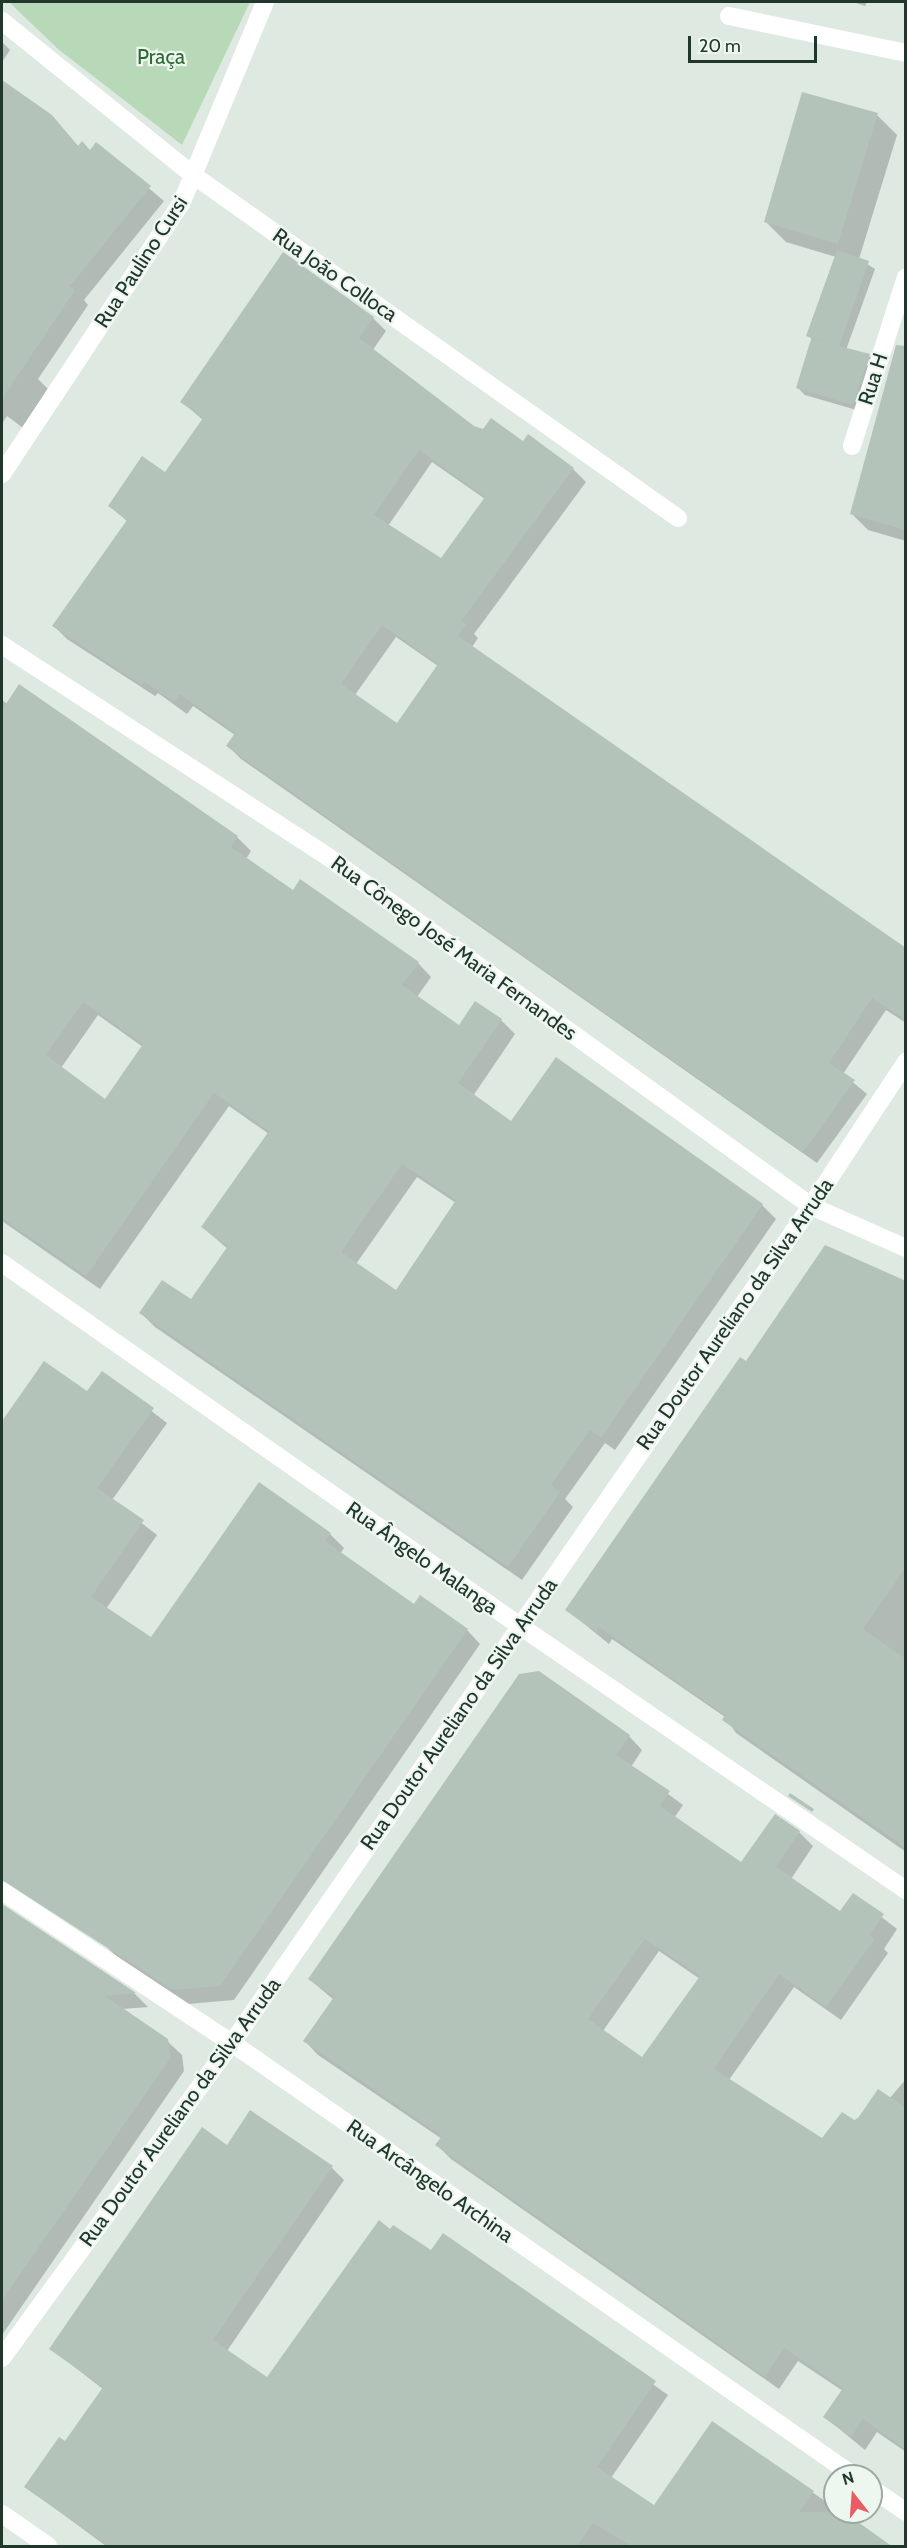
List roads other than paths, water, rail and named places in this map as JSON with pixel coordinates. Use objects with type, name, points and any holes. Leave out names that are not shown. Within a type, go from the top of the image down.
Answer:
[{"type":"street","name":"Rua Paulino Cursi","points":[[2,474],[181,204],[264,2]]},
{"type":"street","points":[[729,16],[906,52]]},
{"type":"street","name":"Rua João Colloca","points":[[2,21],[193,175],[678,518]]},
{"type":"street","name":"Rua H","points":[[852,446],[906,277]]},
{"type":"street","name":"Rua Cônego José Maria Fernandes","points":[[2,645],[328,857],[811,1206],[906,1248]]},
{"type":"street","name":"Rua Doutor Aureliano da Silva Arruda","points":[[2,2358],[232,2043],[811,1206],[906,1062]]},
{"type":"street","name":"Rua Ângelo Malanga","points":[[2,1263],[520,1626],[906,1890]]},
{"type":"street","name":"Rua Arcângelo Archina","points":[[2,1891],[232,2043],[837,2464]]},
{"type":"street","points":[[883,2496],[906,2512]]},
{"type":"street","points":[[2,2514],[48,2547]]},
{"type":"park label","name":"Praça","points":[[161,57]]}]
